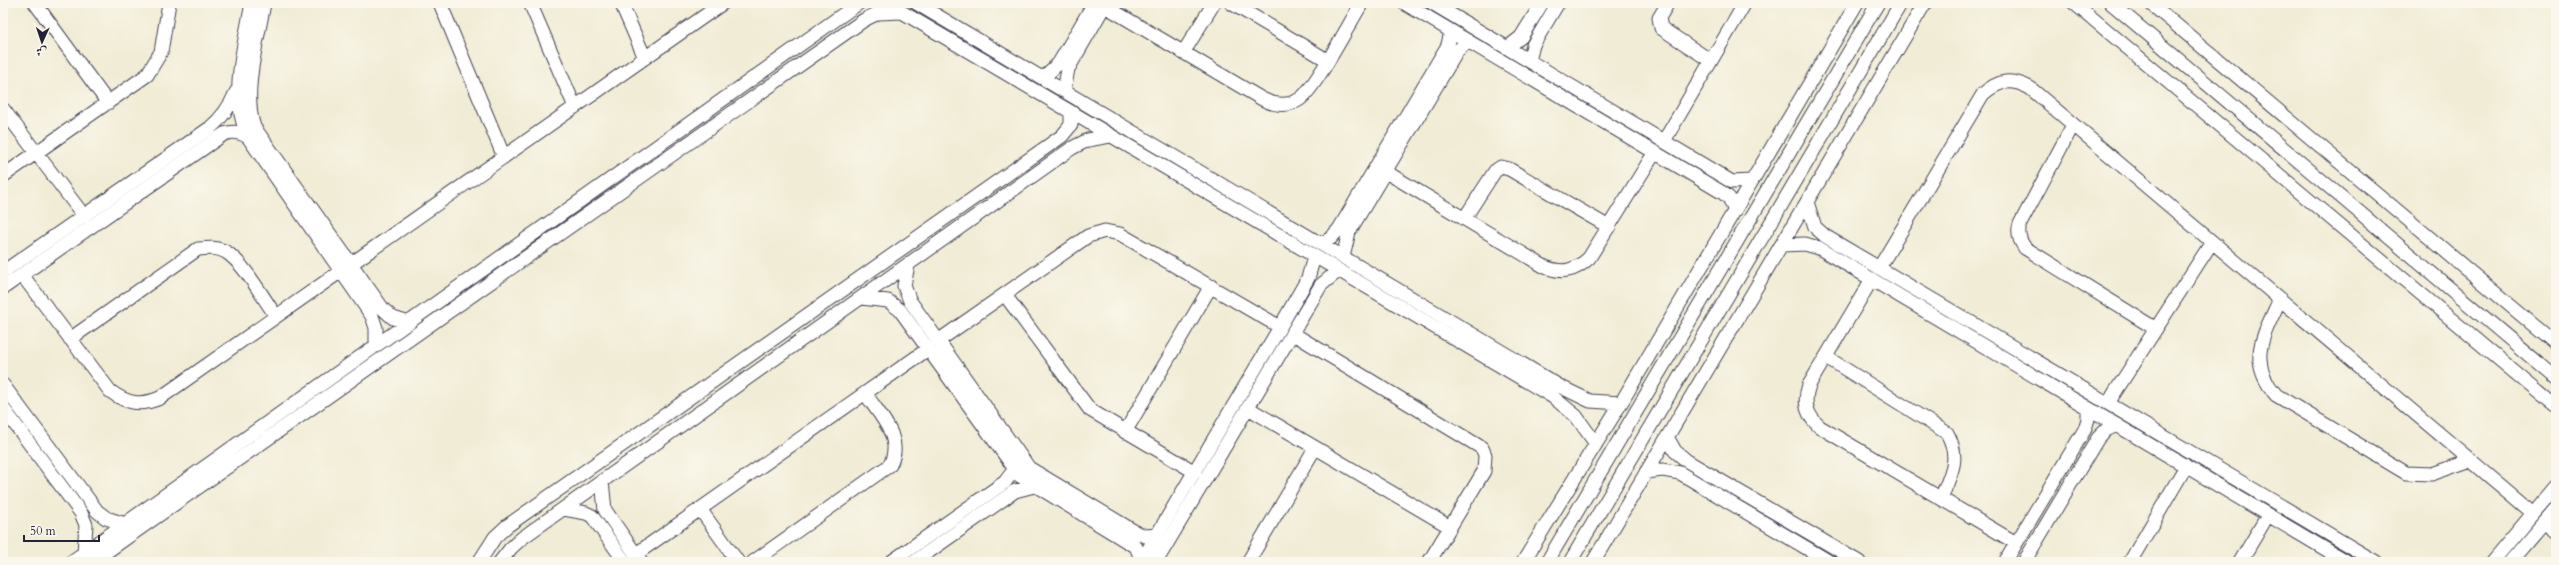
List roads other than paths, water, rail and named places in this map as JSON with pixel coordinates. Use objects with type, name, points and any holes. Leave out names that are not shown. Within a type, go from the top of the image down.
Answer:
[{"type":"street","points":[[35,3],[108,103]]},
{"type":"street","points":[[3,176],[147,75],[155,65],[160,52],[169,3]]},
{"type":"street","points":[[252,3],[254,24],[249,92],[250,116],[280,174]]},
{"type":"street","points":[[3,272],[210,128],[229,108],[237,88],[254,24],[264,3]]},
{"type":"street","points":[[440,3],[504,156]]},
{"type":"street","points":[[530,3],[574,107]]},
{"type":"street","points":[[621,3],[645,58]]},
{"type":"street","points":[[22,275],[110,391],[121,399],[134,404],[148,403],[160,398],[645,58],[710,7],[723,3]]},
{"type":"street","points":[[88,557],[125,524],[262,435],[376,346],[859,3]]},
{"type":"street","points":[[891,3],[902,12],[1071,113],[1553,397],[1576,416],[1596,444]]},
{"type":"street","points":[[916,3],[1567,390],[1590,401],[1622,403]]},
{"type":"street","points":[[1183,53],[1214,3]]},
{"type":"street","points":[[1231,3],[1328,60]]},
{"type":"street","points":[[1102,4],[1262,99],[1281,105],[1300,99],[1307,93],[1362,3]]},
{"type":"street","points":[[1404,3],[1726,195],[1735,211]]},
{"type":"street","points":[[1432,3],[1732,182],[1739,183],[1752,181]]},
{"type":"street","points":[[1507,48],[1521,37],[1542,3]]},
{"type":"street","points":[[1529,61],[1533,45],[1558,3]]},
{"type":"street","points":[[1668,3],[1659,18],[1661,28],[1711,61]]},
{"type":"street","points":[[1664,141],[1745,3]]},
{"type":"street","points":[[1523,562],[1622,403],[1857,3]]},
{"type":"street","points":[[1547,562],[1878,3]]},
{"type":"street","points":[[1570,562],[1901,3]]},
{"type":"street","points":[[1593,562],[1925,3]]},
{"type":"street","points":[[2074,3],[2556,408]]},
{"type":"street","points":[[2111,3],[2556,378]]},
{"type":"street","points":[[2150,3],[2556,344]]},
{"type":"street","points":[[1043,78],[1059,64],[1102,4]]},
{"type":"street","points":[[1064,91],[1068,69],[1102,4]]},
{"type":"street","points":[[71,562],[88,557],[262,435],[594,209],[864,20],[878,14],[902,12]]},
{"type":"street","points":[[1321,244],[1331,238],[1339,229],[1448,45],[1451,31]]},
{"type":"street","points":[[1343,257],[1349,232],[1458,50],[1468,41]]},
{"type":"street","points":[[2016,543],[1813,420],[1808,412],[1806,394],[1826,357],[1983,94],[1993,85],[2005,81],[2018,82],[2030,88],[2533,513]]},
{"type":"street","points":[[237,88],[239,114],[248,138],[280,174],[377,313],[409,323]]},
{"type":"street","points":[[3,109],[84,216]]},
{"type":"street","points":[[479,562],[495,537],[508,526],[1062,136],[1071,125],[1071,113]]},
{"type":"street","points":[[2073,125],[2020,224],[2019,236],[2021,242],[2025,248],[2156,329]]},
{"type":"street","points":[[3,288],[224,134],[236,132],[248,138]]},
{"type":"street","points":[[500,562],[511,548],[522,538],[1072,148],[1088,140],[1110,136]]},
{"type":"street","points":[[1386,172],[1545,267],[1564,272],[1580,267],[1589,258],[1655,152]]},
{"type":"street","points":[[1464,219],[1494,171],[1505,167],[1609,227]]},
{"type":"street","points":[[587,197],[594,209]]},
{"type":"street","points":[[1238,212],[1245,199]]},
{"type":"street","points":[[1807,202],[1812,221],[1820,232],[1876,274],[2088,408],[2347,562]]},
{"type":"street","points":[[630,560],[700,509],[1088,236],[1105,231],[1120,234],[1280,327]]},
{"type":"street","points":[[2108,403],[2212,242]]},
{"type":"street","points":[[1782,245],[1813,245],[1876,274],[2108,403],[2376,562]]},
{"type":"street","points":[[70,339],[198,249],[212,248],[225,251],[236,260],[276,316]]},
{"type":"street","points":[[1142,561],[1304,285],[1314,257]]},
{"type":"street","points":[[908,265],[904,278],[906,294],[933,345],[1014,470],[1034,486],[1136,547],[1142,561]]},
{"type":"street","points":[[1156,562],[1317,292],[1326,279],[1338,271]]},
{"type":"street","points":[[1304,285],[1317,292]]},
{"type":"street","points":[[1125,432],[1210,286]]},
{"type":"street","points":[[1005,295],[1085,406],[1125,432],[1195,472]]},
{"type":"street","points":[[861,298],[880,298],[895,305],[933,345],[1033,471],[1137,533],[1146,536],[1158,535]]},
{"type":"street","points":[[2280,299],[2258,352],[2262,375],[2276,395],[2406,472],[2432,474],[2471,460]]},
{"type":"street","points":[[376,346],[377,313]]},
{"type":"street","points":[[1292,333],[1482,448],[1485,455],[1484,471],[1429,562]]},
{"type":"street","points":[[1826,357],[1947,433],[1953,444],[1955,457],[1941,498]]},
{"type":"street","points":[[3,385],[101,515],[125,524]]},
{"type":"street","points":[[753,562],[890,465],[895,452],[894,436],[865,393]]},
{"type":"street","points":[[3,408],[77,507],[86,525],[88,557]]},
{"type":"street","points":[[1248,408],[1450,527]]},
{"type":"street","points":[[2005,562],[2085,429],[2088,419],[2088,408]]},
{"type":"street","points":[[2024,562],[2098,438],[2106,430],[2118,425]]},
{"type":"street","points":[[1667,437],[1675,451],[1687,461],[1859,562]]},
{"type":"street","points":[[1639,446],[1656,456]]},
{"type":"street","points":[[1248,562],[1315,448]]},
{"type":"street","points":[[2130,562],[2186,466]]},
{"type":"street","points":[[891,562],[1005,482],[1014,470]]},
{"type":"street","points":[[1646,472],[1663,470],[1680,473],[1830,562]]},
{"type":"street","points":[[602,481],[605,510],[630,560]]},
{"type":"street","points":[[914,562],[1015,491],[1034,486]]},
{"type":"street","points":[[2492,562],[2556,486]]},
{"type":"street","points":[[77,507],[88,499]]},
{"type":"street","points":[[2510,562],[2556,508]]},
{"type":"street","points":[[564,509],[586,513],[592,516],[630,560]]},
{"type":"street","points":[[700,509],[738,562]]},
{"type":"street","points":[[2240,562],[2268,515]]},
{"type":"street","points":[[2544,522],[2556,532]]}]
